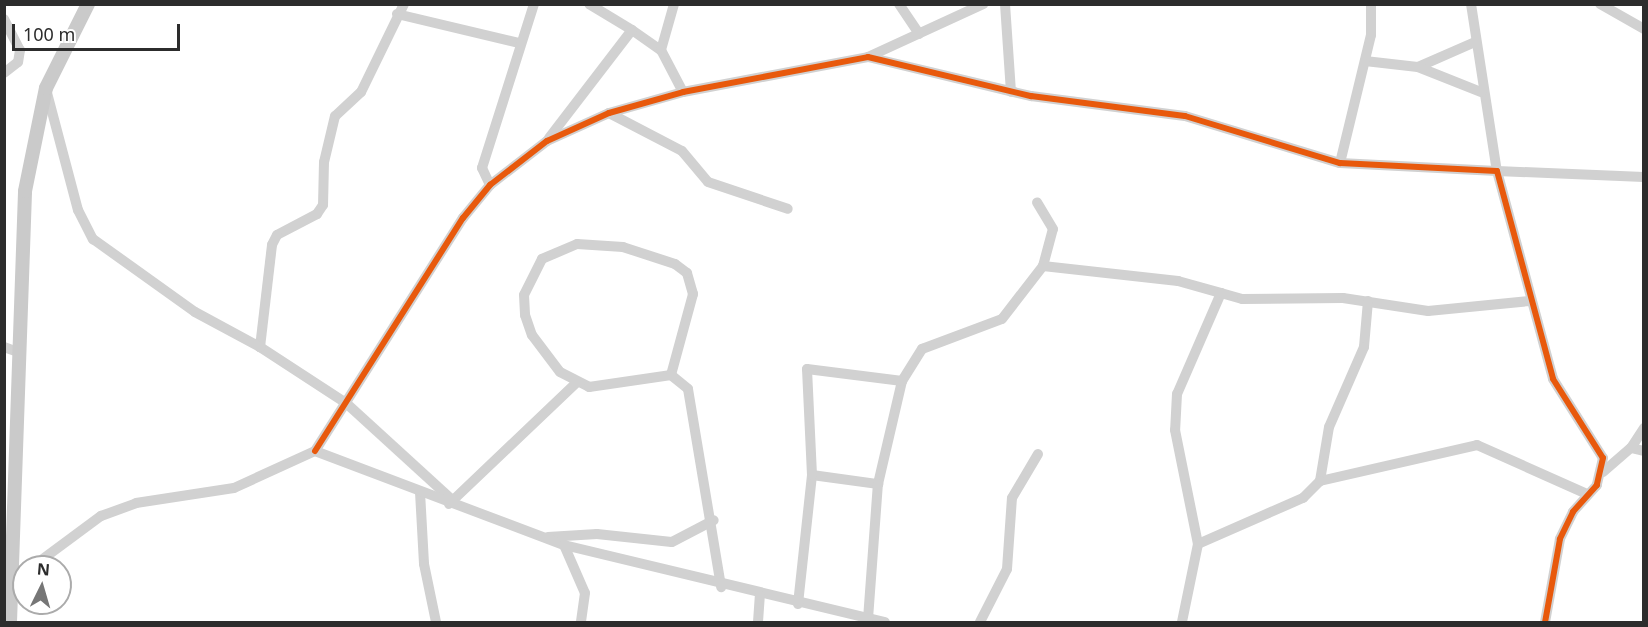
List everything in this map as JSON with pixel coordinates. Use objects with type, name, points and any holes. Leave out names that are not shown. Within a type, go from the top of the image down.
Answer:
[{"type":"street","points":[[10,622],[11,350],[25,191],[46,88],[88,4]]},
{"type":"street","points":[[260,347],[272,245],[277,235],[317,214],[322,205],[324,162],[335,116],[361,92],[397,14],[404,4]]},
{"type":"street","points":[[490,185],[482,168],[519,43],[534,4]]},
{"type":"street","points":[[589,4],[661,50],[683,92]]},
{"type":"street","points":[[661,50],[674,4]]},
{"type":"street","points":[[899,4],[919,34]]},
{"type":"street","points":[[48,555],[101,516],[136,503],[234,488],[315,451],[405,303],[490,185],[547,141],[609,113],[683,92],[868,57],[983,4]]},
{"type":"street","points":[[1005,4],[1011,92]]},
{"type":"street","points":[[1340,163],[1365,61],[1371,4]]},
{"type":"street","points":[[1471,4],[1481,92],[1497,171],[1530,301],[1553,379],[1603,458],[1604,472]]},
{"type":"street","points":[[1600,4],[1644,29]]},
{"type":"street","points":[[397,14],[519,43]]},
{"type":"street","points":[[4,19],[20,50],[18,62],[4,73]]},
{"type":"street","points":[[547,141],[632,30]]},
{"type":"street","points":[[1419,67],[1475,42]]},
{"type":"street","points":[[868,57],[1011,92],[1185,116],[1340,163],[1644,177]]},
{"type":"street","points":[[1365,61],[1419,67],[1481,92]]},
{"type":"street","points":[[46,88],[78,210],[93,239],[195,312],[260,347],[346,403],[450,502]]},
{"type":"street","points":[[609,113],[682,151],[708,182],[788,209]]},
{"type":"street","points":[[868,619],[878,484],[902,381],[922,349],[1002,319],[1044,266],[1053,229],[1037,202]]},
{"type":"street","points":[[577,244],[633,250],[687,273],[693,294],[671,375],[613,387],[576,383],[560,372],[532,335],[524,295],[542,259],[577,244]]},
{"type":"street","points":[[1044,266],[1178,281],[1242,299],[1368,301],[1428,311],[1530,301]]},
{"type":"street","points":[[1182,622],[1198,544],[1174,415],[1182,374],[1221,293]]},
{"type":"street","points":[[1320,481],[1329,427],[1364,347],[1368,301]]},
{"type":"street","points":[[798,604],[812,475],[807,369],[902,381]]},
{"type":"street","points":[[671,375],[688,389],[694,405],[714,520],[721,587]]},
{"type":"street","points":[[450,502],[576,383]]},
{"type":"street","points":[[1545,622],[1548,582],[1560,539],[1587,494],[1604,472],[1631,448],[1644,428]]},
{"type":"street","points":[[1198,544],[1303,498],[1320,481],[1477,445],[1587,494]]},
{"type":"street","points":[[1631,448],[1644,451]]},
{"type":"street","points":[[315,451],[543,538],[721,587],[885,622]]},
{"type":"street","points":[[980,622],[1009,559],[1012,498],[1038,454]]},
{"type":"street","points":[[812,475],[878,484]]},
{"type":"street","points":[[420,492],[424,564],[436,622]]},
{"type":"street","points":[[543,538],[597,534],[672,542],[714,520]]},
{"type":"street","points":[[564,544],[585,593],[581,622]]},
{"type":"street","points":[[758,622],[760,595]]},
{"type":"cycle path","points":[[315,451],[463,218],[490,185],[547,141],[609,113],[683,92],[868,57],[1031,96],[1185,116],[1340,163],[1497,171],[1553,379],[1603,458],[1597,485],[1573,512],[1560,539],[1545,622]]}]
